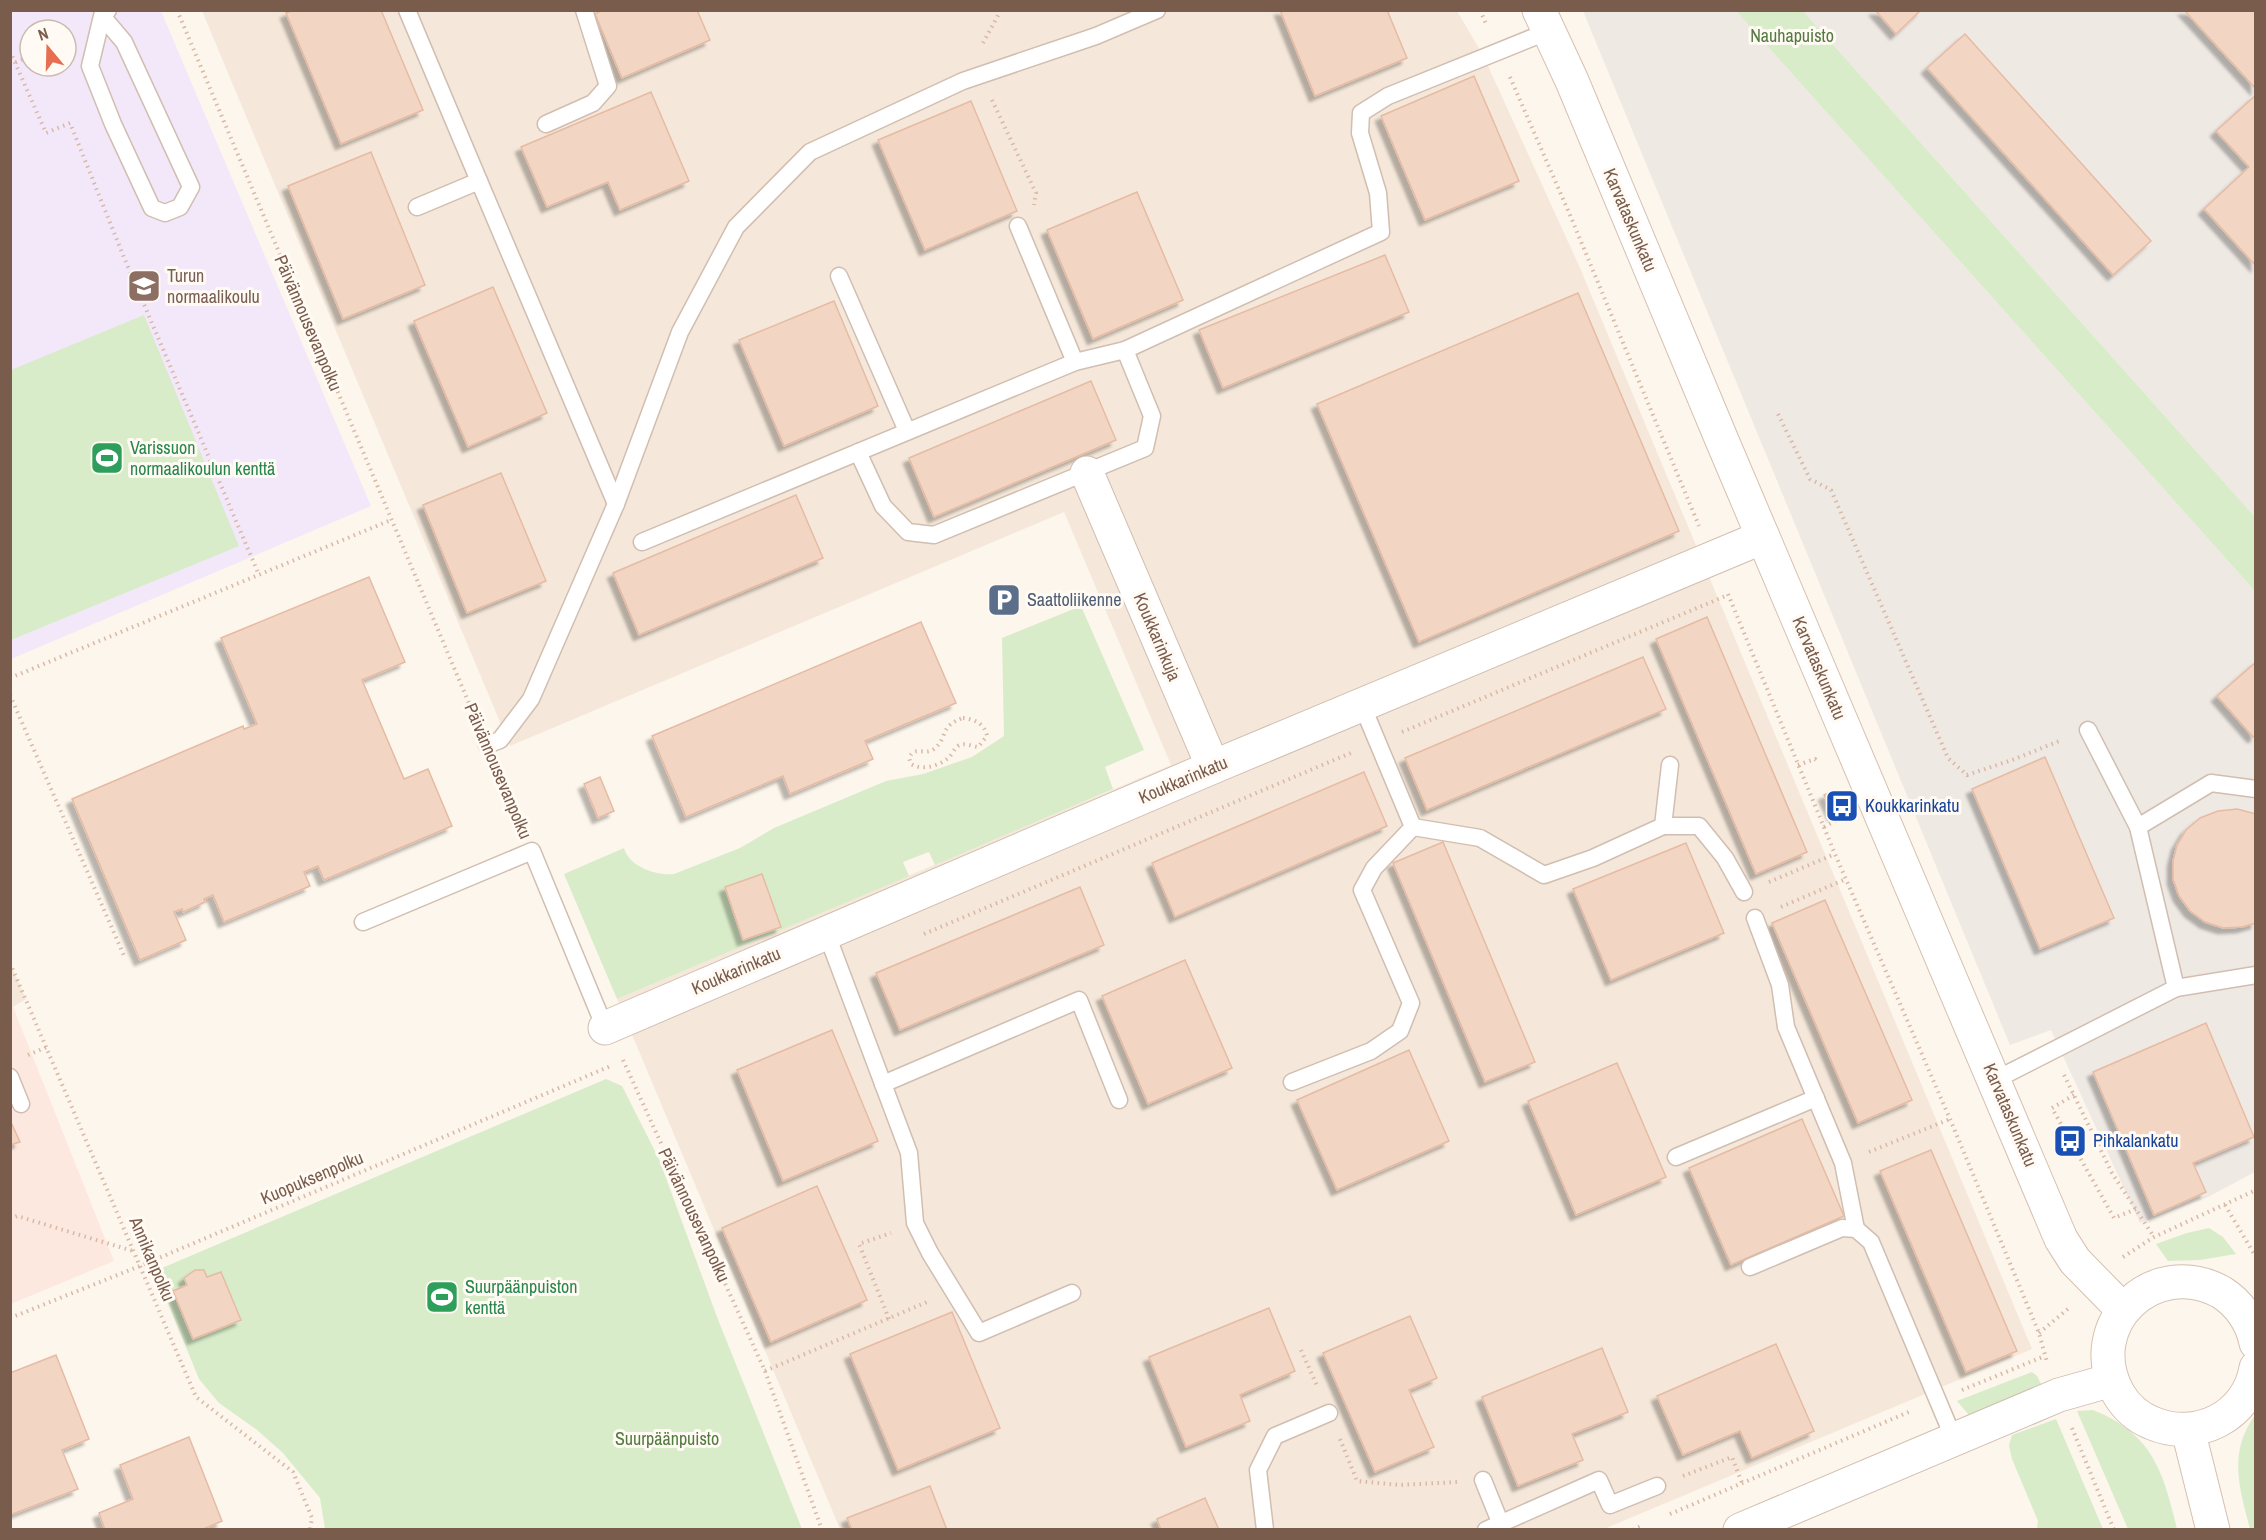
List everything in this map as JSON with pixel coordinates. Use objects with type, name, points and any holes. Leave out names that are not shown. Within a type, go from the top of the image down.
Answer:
[{"type":"street","name":"Karvataskunkatu","points":[[1544,21],[1572,81],[2061,1239],[2074,1261],[2123,1310]]},
{"type":"street","name":"Koukkarinkuja","points":[[1087,473],[1213,767]]},
{"type":"street","name":"Koukkarinkatu","points":[[605,1028],[1213,767],[1763,537]]},
{"type":"street","points":[[2252,1321],[2228,1297],[2208,1286],[2185,1281],[2162,1284],[2140,1294],[2123,1310],[2114,1326],[2109,1343],[2108,1362],[2112,1380],[2123,1402],[2141,1419],[2164,1428],[2188,1430],[2210,1425],[2229,1414],[2244,1398],[2254,1378],[2256,1368]]},
{"type":"street","points":[[1740,1530],[2059,1395],[2112,1380]]},
{"type":"street","points":[[2188,1430],[2213,1530]]},
{"type":"lane","points":[[408,10],[616,504]]},
{"type":"lane","points":[[546,124],[593,103],[608,86],[584,10]]},
{"type":"lane","points":[[487,746],[500,740],[531,699],[616,504],[680,332],[736,227],[810,152],[963,81],[1096,36],[1157,10]]},
{"type":"lane","points":[[105,13],[124,42],[191,187],[180,207],[165,213],[152,208],[90,66],[105,13]]},
{"type":"lane","points":[[642,542],[1075,362],[1125,350],[1381,232],[1378,193],[1360,133],[1361,113],[1388,96],[1499,52],[1544,21]]},
{"type":"lane","points":[[417,207],[479,181]]},
{"type":"lane","points":[[1018,226],[1075,362]]},
{"type":"lane","points":[[839,276],[907,431]]},
{"type":"lane","points":[[858,452],[883,506],[908,532],[934,535],[1144,448],[1152,416],[1125,350]]},
{"type":"lane","points":[[1362,705],[1413,827]]},
{"type":"lane","points":[[2088,730],[2138,827],[2176,988]]},
{"type":"lane","points":[[1664,826],[1670,765]]},
{"type":"lane","points":[[2138,827],[2211,783],[2256,789]]},
{"type":"lane","points":[[1413,827],[1480,838],[1544,875],[1593,858],[1664,826],[1699,826],[1725,858],[1744,892]]},
{"type":"lane","points":[[1292,1082],[1371,1051],[1400,1031],[1411,1003],[1362,890],[1374,868],[1413,827]]},
{"type":"lane","points":[[363,922],[532,851]]},
{"type":"lane","name":"Päivännousevanpolku","points":[[532,851],[605,1028]]},
{"type":"lane","points":[[1755,918],[1780,986],[1786,1027],[1844,1163],[1856,1229]]},
{"type":"lane","points":[[826,932],[909,1153],[915,1223],[930,1253],[978,1333],[1072,1293]]},
{"type":"lane","points":[[1995,1080],[2176,988],[2256,975]]},
{"type":"lane","points":[[883,1084],[1078,1000],[1119,1100]]},
{"type":"lane","points":[[10,1077],[21,1104]]},
{"type":"lane","points":[[1676,1156],[1816,1098]]},
{"type":"lane","points":[[1750,1267],[1842,1228],[1856,1229],[1871,1242],[1954,1438]]},
{"type":"lane","points":[[1265,1530],[1258,1470],[1275,1436],[1329,1413]]},
{"type":"lane","points":[[1483,1480],[1493,1526],[1599,1480],[1610,1506],[1657,1486]]},
{"type":"path","name":"Päivännousevanpolku","points":[[177,10],[532,851]]},
{"type":"path","points":[[1480,10],[1570,214],[1835,854],[1950,1119],[2039,1334],[2049,1367]]},
{"type":"path","points":[[10,51],[13,64],[46,133],[70,123],[123,255],[259,575]]},
{"type":"path","points":[[981,75],[1036,193],[1031,218],[1018,226]]},
{"type":"path","points":[[1778,414],[1810,479],[1831,490],[1948,758],[1967,775],[2088,730]]},
{"type":"path","points":[[10,678],[391,520]]},
{"type":"path","points":[[916,937],[1728,595]]},
{"type":"path","points":[[10,695],[125,958]]},
{"type":"path","points":[[963,718],[974,720],[987,734],[985,741],[978,747],[963,744],[958,746],[949,758],[939,763],[922,768],[911,764],[909,758],[911,754],[915,751],[933,750],[948,725],[954,720],[963,718]]},
{"type":"path","points":[[1798,765],[1815,759]]},
{"type":"path","points":[[1824,827],[1846,814]]},
{"type":"path","points":[[1744,892],[1835,854]]},
{"type":"path","points":[[1755,918],[1846,879]]},
{"type":"path","name":"Annikanpolku","points":[[10,963],[196,1397],[293,1472],[312,1518],[310,1530]]},
{"type":"path","name":"Päivännousevanpolku","points":[[605,1028],[623,1061],[765,1371],[822,1530]]},
{"type":"path","points":[[2053,1052],[2112,1173],[2154,1236]]},
{"type":"path","name":"Kuopuksenpolku","points":[[10,1318],[140,1266],[634,1056]]},
{"type":"path","points":[[2074,1095],[2052,1108],[2114,1218],[2136,1209]]},
{"type":"path","points":[[1844,1163],[1950,1119]]},
{"type":"path","points":[[2129,1251],[2154,1236],[2256,1190]]},
{"type":"path","points":[[2225,1205],[2256,1257]]},
{"type":"path","points":[[10,1219],[16,1216],[133,1251]]},
{"type":"path","points":[[889,1319],[860,1244],[915,1223]]},
{"type":"path","points":[[765,1371],[953,1291]]},
{"type":"path","points":[[2039,1334],[2066,1311]]},
{"type":"path","points":[[1301,1350],[1357,1480],[1400,1485],[1483,1480]]},
{"type":"path","points":[[1666,1516],[2045,1356]]},
{"type":"path","points":[[2071,1424],[2114,1530]]},
{"type":"path","points":[[1657,1486],[1732,1457],[1742,1483]]},
{"type":"path","points":[[1633,1530],[1644,1525]]},
{"type":"shaded area","name":"Turun normaalikoulu","points":[[11,11],[161,11],[371,506],[11,659]]},
{"type":"shaded area","points":[[202,11],[1457,11],[1483,55],[1580,268],[2032,1349],[1604,1529],[840,1529],[617,999],[1171,765],[1064,512],[510,746]]},
{"type":"shaded area","points":[[1583,11],[1736,11],[2255,591],[2255,1172],[2206,1198],[2140,1223],[2051,1030],[2010,1045]]},
{"type":"shaded area","points":[[1803,11],[2255,11],[2255,517]]},
{"type":"shaded area","points":[[10,963],[26,999],[11,1008],[10,1008]]},
{"type":"shaded area","points":[[13,1007],[114,1261],[11,1304],[10,1008]]},
{"type":"green space","name":"Nauhapuisto","points":[[1736,11],[1803,11],[2255,517],[2255,591]]},
{"type":"green space","name":"Varissuon normaalikoulun kenttä","points":[[144,315],[239,546],[11,640],[11,370]]},
{"type":"green space","points":[[1081,606],[1144,750],[1105,767],[1113,789],[935,865],[929,852],[903,862],[909,876],[617,999],[564,874],[624,848],[627,855],[644,869],[674,874],[740,848],[774,828],[886,781],[923,774],[972,757],[1004,736],[1002,638]]},
{"type":"green space","name":"Suurpäänpuisto","points":[[606,1079],[622,1086],[659,1159],[717,1317],[802,1529],[325,1529],[320,1498],[283,1453],[257,1430],[219,1403],[199,1379],[155,1271]]},
{"type":"green space","points":[[2209,1228],[2223,1237],[2236,1254],[2200,1260],[2168,1261],[2156,1244],[2187,1233]]},
{"type":"green space","points":[[2032,1372],[2041,1384],[1969,1415],[1957,1401]]},
{"type":"green space","points":[[2093,1410],[2129,1431],[2152,1457],[2166,1490],[2177,1529],[2128,1529],[2077,1411]]},
{"type":"green space","points":[[2255,1415],[2255,1529],[2250,1529],[2242,1499],[2238,1470],[2241,1443]]},
{"type":"green space","points":[[2056,1419],[2103,1529],[2037,1529],[2038,1521],[2012,1459],[2009,1445],[2012,1435]]},
{"type":"building","points":[[293,10],[381,10],[423,110],[341,144],[286,13]]},
{"type":"building","points":[[602,10],[697,10],[710,40],[622,78],[595,14]]},
{"type":"building","points":[[1280,10],[1387,10],[1407,58],[1315,96]]},
{"type":"building","points":[[1875,10],[1921,10],[1896,34]]},
{"type":"building","points":[[2184,10],[2256,10],[2256,89]]},
{"type":"building","points":[[1965,34],[2151,241],[2113,275],[1927,68]]},
{"type":"building","points":[[1474,76],[1519,181],[1425,220],[1381,116]]},
{"type":"building","points":[[651,92],[689,181],[620,210],[608,182],[547,207],[521,147]]},
{"type":"building","points":[[2256,95],[2256,266],[2204,209],[2249,167],[2216,131]]},
{"type":"building","points":[[971,101],[1017,211],[925,250],[878,140]]},
{"type":"building","points":[[371,152],[425,285],[343,319],[288,186]]},
{"type":"building","points":[[1137,192],[1183,300],[1093,339],[1047,230]]},
{"type":"building","points":[[1385,255],[1409,312],[1223,388],[1199,330]]},
{"type":"building","points":[[493,287],[547,413],[468,447],[414,321]]},
{"type":"building","points":[[1578,293],[1679,531],[1419,642],[1317,404]]},
{"type":"building","points":[[834,301],[878,406],[784,446],[739,340]]},
{"type":"building","points":[[1091,381],[1116,440],[934,517],[909,458]]},
{"type":"building","points":[[501,473],[546,581],[467,613],[423,505]]},
{"type":"building","points":[[796,495],[823,558],[639,635],[613,573]]},
{"type":"building","points":[[369,577],[405,662],[362,680],[404,779],[428,769],[452,826],[324,880],[318,866],[304,872],[310,886],[224,922],[213,895],[204,899],[205,902],[183,912],[182,909],[174,912],[186,940],[140,960],[72,799],[243,726],[244,729],[257,724],[221,638]]},
{"type":"building","points":[[1707,617],[1807,852],[1756,874],[1656,639]]},
{"type":"building","points":[[921,622],[956,703],[865,741],[873,759],[790,794],[783,776],[686,817],[652,736]]},
{"type":"building","points":[[1643,657],[1666,709],[1427,810],[1405,758]]},
{"type":"building","points":[[2256,662],[2256,735],[2253,737],[2217,696]]},
{"type":"building","points":[[2045,757],[2114,918],[2040,949],[1972,789]]},
{"type":"building","points":[[1364,772],[1387,826],[1175,917],[1152,863]]},
{"type":"building","points":[[600,777],[614,811],[598,818],[584,784]]},
{"type":"building","points":[[1831,792],[1840,812],[1833,815],[1824,795]]},
{"type":"building","points":[[2237,809],[2256,814],[2256,923],[2242,927],[2223,928],[2205,922],[2190,911],[2179,896],[2173,879],[2173,861],[2177,845],[2186,830],[2200,818],[2218,811]]},
{"type":"building","points":[[1443,842],[1535,1062],[1485,1082],[1393,863]]},
{"type":"building","points":[[1686,843],[1724,933],[1611,980],[1573,889]]},
{"type":"building","points":[[762,874],[781,927],[743,940],[725,887]]},
{"type":"building","points":[[1080,887],[1104,945],[900,1030],[876,973]]},
{"type":"building","points":[[1825,900],[1912,1100],[1858,1123],[1772,923]]},
{"type":"building","points":[[1185,960],[1232,1068],[1148,1104],[1102,996]]},
{"type":"building","points":[[2206,1023],[2254,1137],[2193,1163],[2206,1192],[2154,1215],[2093,1072]]},
{"type":"building","points":[[832,1030],[878,1141],[783,1181],[737,1070]]},
{"type":"building","points":[[1409,1050],[1449,1141],[1337,1190],[1297,1100]]},
{"type":"building","points":[[1617,1063],[1666,1177],[1576,1215],[1528,1101]]},
{"type":"building","points":[[1802,1119],[1844,1216],[1731,1265],[1689,1168]]},
{"type":"building","points":[[10,1120],[20,1142],[10,1145]]},
{"type":"building","points":[[1931,1150],[2017,1351],[1966,1372],[1880,1171]]},
{"type":"building","points":[[817,1186],[867,1300],[771,1342],[722,1228]]},
{"type":"building","points":[[195,1270],[204,1270],[207,1277],[221,1272],[241,1320],[193,1339],[173,1291],[187,1285],[184,1278]]},
{"type":"building","points":[[1269,1308],[1295,1371],[1240,1395],[1250,1421],[1186,1447],[1149,1357]]},
{"type":"building","points":[[952,1312],[1000,1428],[898,1470],[850,1354]]},
{"type":"building","points":[[1410,1316],[1437,1378],[1409,1390],[1434,1447],[1375,1472],[1323,1353]]},
{"type":"building","points":[[1776,1344],[1814,1431],[1752,1458],[1740,1431],[1683,1455],[1657,1396]]},
{"type":"building","points":[[1602,1348],[1628,1412],[1572,1434],[1583,1460],[1518,1486],[1482,1397]]},
{"type":"building","points":[[56,1355],[89,1439],[62,1450],[78,1489],[10,1515],[10,1373]]},
{"type":"building","points":[[189,1437],[222,1521],[201,1530],[105,1530],[99,1513],[133,1499],[120,1465]]},
{"type":"building","points":[[930,1486],[947,1530],[852,1530],[847,1518]]},
{"type":"building","points":[[1205,1498],[1219,1530],[1161,1530],[1157,1519]]},
{"type":"place","name":"Turun normaalikoulu","points":[[144,286]]},
{"type":"place","name":"Varissuon normaalikoulun kenttä","points":[[107,458]]},
{"type":"place","name":"Saattoliikenne","points":[[1004,600]]},
{"type":"place","name":"Koukkarinkatu","points":[[1842,806]]},
{"type":"place","name":"Pihkalankatu","points":[[2070,1141]]},
{"type":"place","name":"Suurpäänpuiston kenttä","points":[[442,1297]]}]
